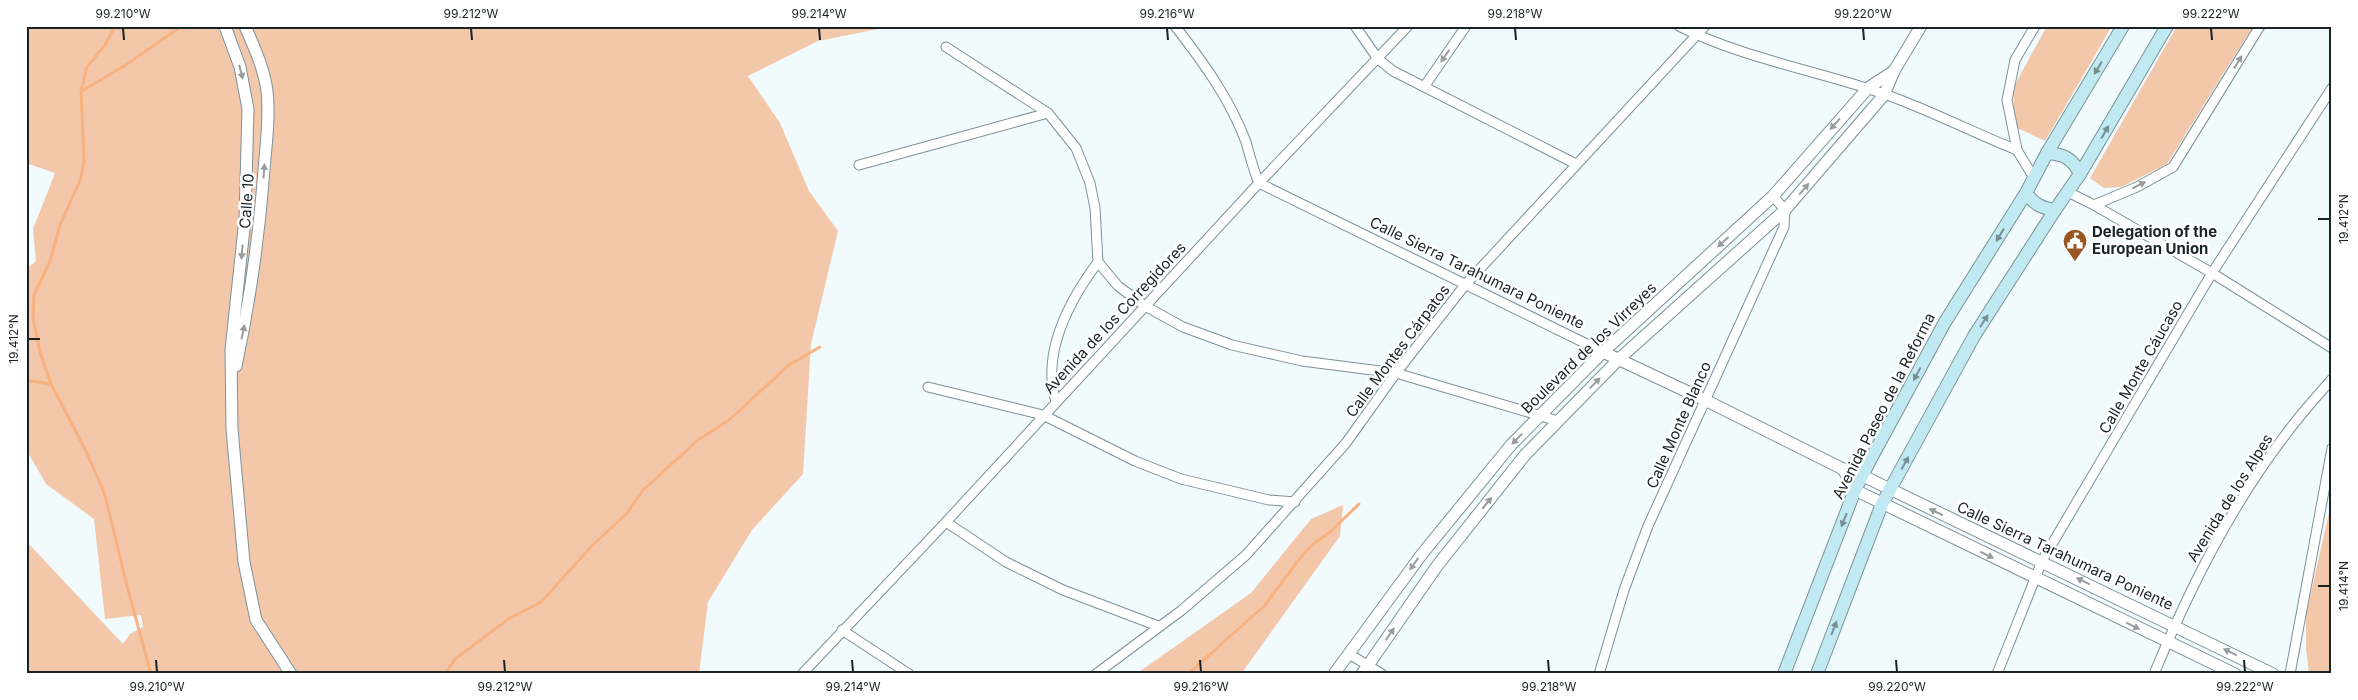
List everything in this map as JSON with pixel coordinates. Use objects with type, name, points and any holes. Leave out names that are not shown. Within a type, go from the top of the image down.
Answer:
[{"type":"main road","points":[[2080,174],[2076,165],[2068,158],[2048,153],[2123,26]]},
{"type":"main road","points":[[1817,674],[1882,504],[1974,336],[2080,174],[2167,26]]},
{"type":"main road","name":"Avenida Paseo de la Reforma","points":[[1784,674],[1863,476],[1945,322],[2026,194],[2048,153]]},
{"type":"main road","points":[[2026,194],[2034,203],[2044,209],[2055,210]]},
{"type":"street","name":"Calle 10","points":[[225,26],[240,67],[248,109],[245,219],[231,350],[232,428],[244,562],[256,620],[290,674]]},
{"type":"street","name":"Calle 10","points":[[232,380],[247,313],[260,233],[268,118],[267,90],[259,60],[245,26]]},
{"type":"street","points":[[1175,26],[1202,59],[1227,102],[1246,142],[1252,167],[1259,183]]},
{"type":"street","points":[[1355,26],[1378,59],[1393,71],[1576,164]]},
{"type":"street","name":"Avenida de los Corregidores","points":[[802,674],[946,522],[1259,183],[1408,26]]},
{"type":"street","points":[[1424,87],[1466,26]]},
{"type":"street","points":[[1679,26],[1696,35],[1802,71],[1868,88],[2017,150]]},
{"type":"street","name":"Calle Montes Cárpatos","points":[[1096,674],[1211,586],[1246,555],[1346,443],[1396,373],[1465,285],[1706,26]]},
{"type":"street","name":"Boulevard de los Virreyes","points":[[1365,670],[1437,566],[1525,455],[1619,359],[1786,210],[1884,94],[1894,71],[1921,26]]},
{"type":"street","points":[[2034,178],[2017,150],[2007,100],[2014,60],[2035,26]]},
{"type":"street","points":[[2094,205],[2137,187],[2174,167],[2260,26]]},
{"type":"street","points":[[946,47],[1048,113],[1076,148],[1090,183],[1095,208],[1098,262],[1118,286],[1145,306],[1183,327],[1232,345],[1302,361],[1396,373],[1558,421]]},
{"type":"street","name":"Boulevard de los Virreyes","points":[[1334,674],[1422,554],[1511,445],[1603,352],[1773,196],[1868,88],[1894,71]]},
{"type":"street","name":"Calle Monte Cáucaso","points":[[1997,674],[2042,561],[2212,273],[2332,88]]},
{"type":"street","points":[[859,165],[1048,113]]},
{"type":"street","name":"Calle Sierra Tarahumara Poniente","points":[[1259,183],[1843,469],[1863,476],[2042,561],[2273,674]]},
{"type":"street","points":[[2068,192],[2212,273],[2332,348]]},
{"type":"street","points":[[1773,196],[1786,210]]},
{"type":"street","name":"Calle Monte Blanco","points":[[1599,674],[1624,590],[1648,526],[1784,227],[1786,210]]},
{"type":"street","points":[[1056,402],[1050,385],[1051,363],[1066,315],[1080,285],[1098,262]]},
{"type":"street","name":"Avenida de los Alpes","points":[[2154,674],[2201,570],[2230,519],[2285,435],[2332,379]]},
{"type":"street","points":[[928,387],[1043,415],[1135,461],[1181,479],[1269,500],[1294,502]]},
{"type":"street","points":[[2290,674],[2332,448]]},
{"type":"street","name":"Calle Sierra Tarahumara Poniente","points":[[1843,469],[1856,490],[1882,504],[2235,674]]},
{"type":"street","points":[[946,522],[1014,566],[1063,590],[1158,626]]},
{"type":"street","points":[[842,630],[909,674]]},
{"type":"street","points":[[1349,654],[1365,670],[1382,674]]},
{"type":"shaded area","points":[[26,26],[893,26],[818,41],[748,76],[780,123],[809,191],[838,231],[811,344],[803,474],[752,530],[708,602],[699,674],[26,674],[26,541],[123,644],[130,634],[143,627],[141,615],[105,619],[94,519],[46,484],[26,449],[26,269],[36,261],[33,229],[55,173],[26,163]]},
{"type":"shaded area","points":[[2047,26],[2112,26],[2045,141],[2015,127],[2013,88]]},
{"type":"shaded area","points":[[2177,26],[2253,26],[2167,164],[2121,187],[2104,188],[2090,178]]},
{"type":"shaded area","points":[[2332,499],[2332,674],[2309,674],[2306,648],[2306,615]]},
{"type":"shaded area","points":[[1343,505],[1340,536],[1241,674],[1136,674],[1251,593],[1311,519]]},
{"type":"waterway","points":[[115,26],[105,45],[87,67],[81,91],[84,159],[81,178],[60,225],[50,261],[34,295],[33,318],[40,352],[51,384],[85,449],[105,495],[151,674]]},
{"type":"waterway","points":[[82,91],[124,66],[182,26]]},
{"type":"waterway","points":[[445,674],[455,659],[510,618],[541,602],[591,547],[628,512],[642,491],[698,440],[729,420],[789,365],[820,347]]},
{"type":"waterway","points":[[26,378],[31,381],[51,384]]},
{"type":"waterway","points":[[1188,674],[1265,605],[1312,545],[1330,532],[1359,504]]},
{"type":"place","name":"Delegation of the European Union","points":[[2075,262]]}]
